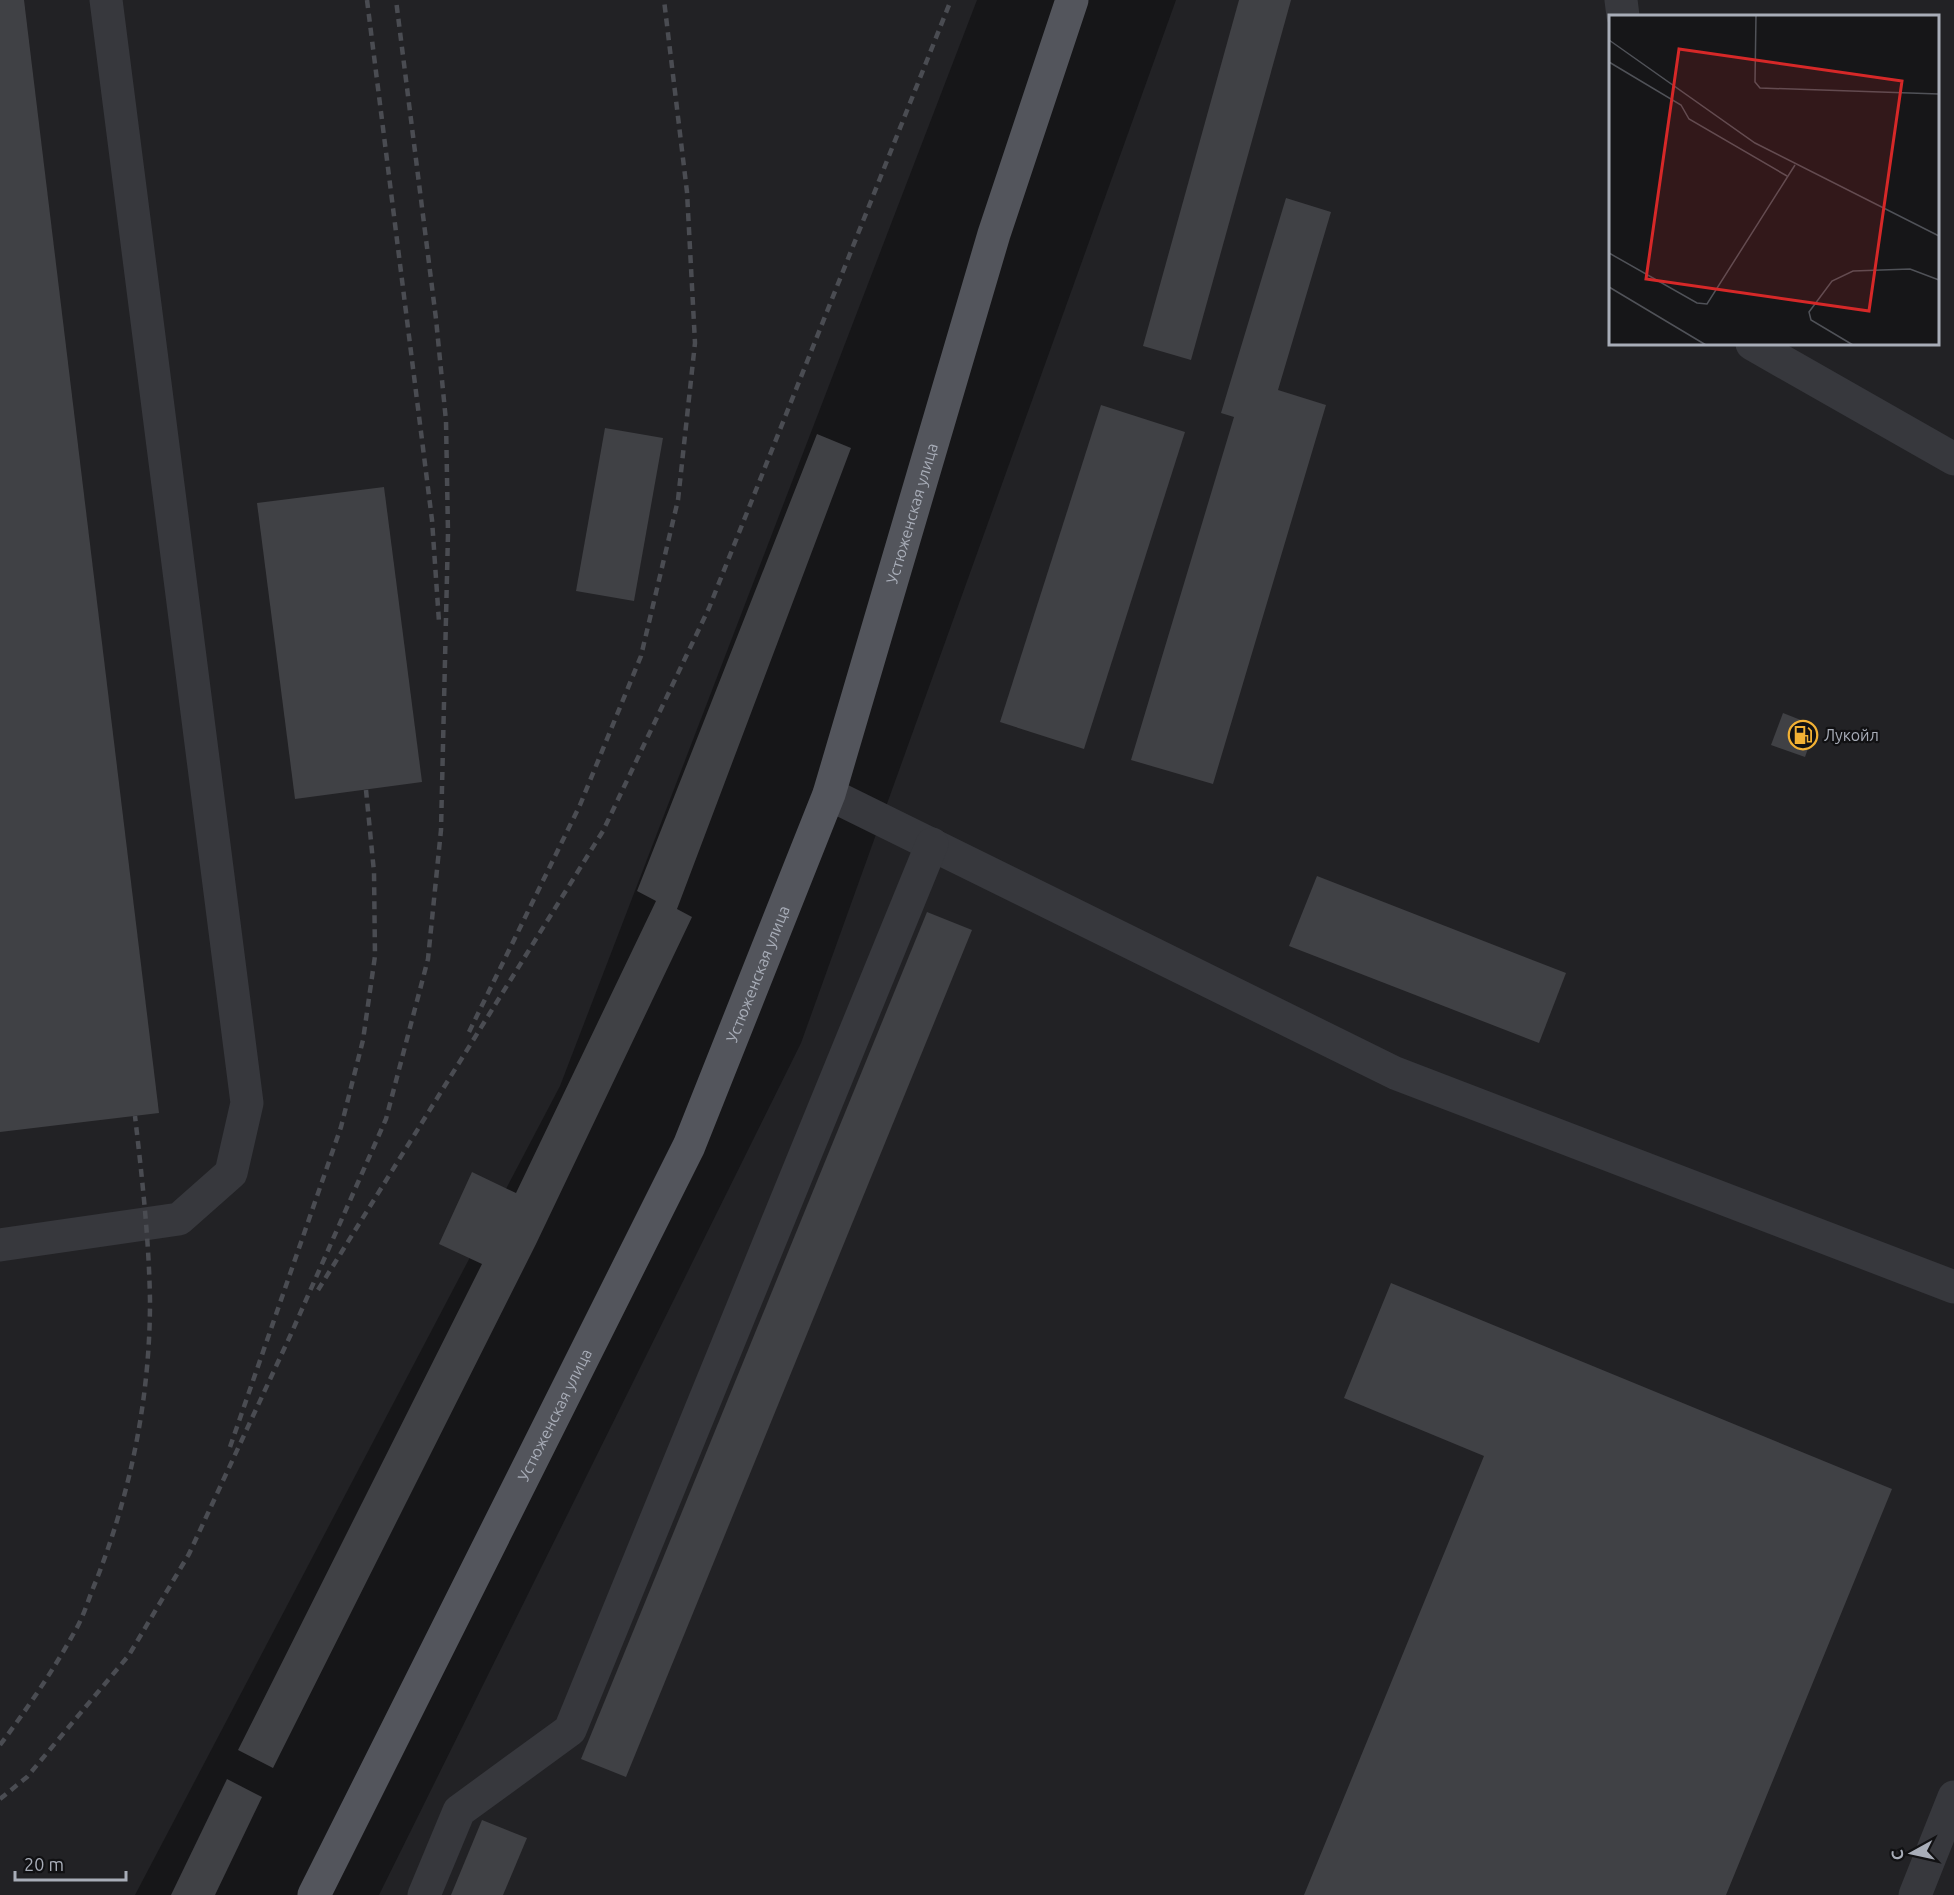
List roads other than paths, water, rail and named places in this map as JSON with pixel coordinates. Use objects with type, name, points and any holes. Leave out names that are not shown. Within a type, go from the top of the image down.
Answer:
[{"type":"main road","name":"Устюженская улица","points":[[314,1895],[690,1146],[829,794],[994,234],[1072,0]]},
{"type":"lane","points":[[0,1245],[179,1219],[231,1173],[247,1103],[106,0]]},
{"type":"lane","points":[[1621,0],[1623,15]]},
{"type":"lane","points":[[1754,345],[1954,459]]},
{"type":"lane","points":[[829,794],[1395,1073],[1954,1287]]},
{"type":"lane","points":[[424,1895],[459,1811],[570,1730],[932,844]]},
{"type":"lane","points":[[1915,1895],[1954,1797]]},
{"type":"railway","points":[[367,0],[432,520],[439,622]]},
{"type":"railway","points":[[0,1799],[27,1777],[129,1655],[189,1554],[291,1334],[386,1119],[428,959],[441,830],[448,533],[446,421],[436,319],[396,0]]},
{"type":"railway","points":[[469,1032],[580,805],[641,656],[678,500],[695,343],[687,192],[664,0]]},
{"type":"railway","points":[[318,1290],[603,831],[709,608],[951,0]]},
{"type":"railway","points":[[230,1447],[341,1127],[363,1040],[375,956],[374,872],[366,790]]},
{"type":"railway","points":[[0,1745],[49,1675],[81,1619],[119,1513],[136,1444],[146,1373],[150,1301],[147,1231],[135,1116]]},
{"type":"place","name":"Лукойл","points":[[1803,735]]}]
